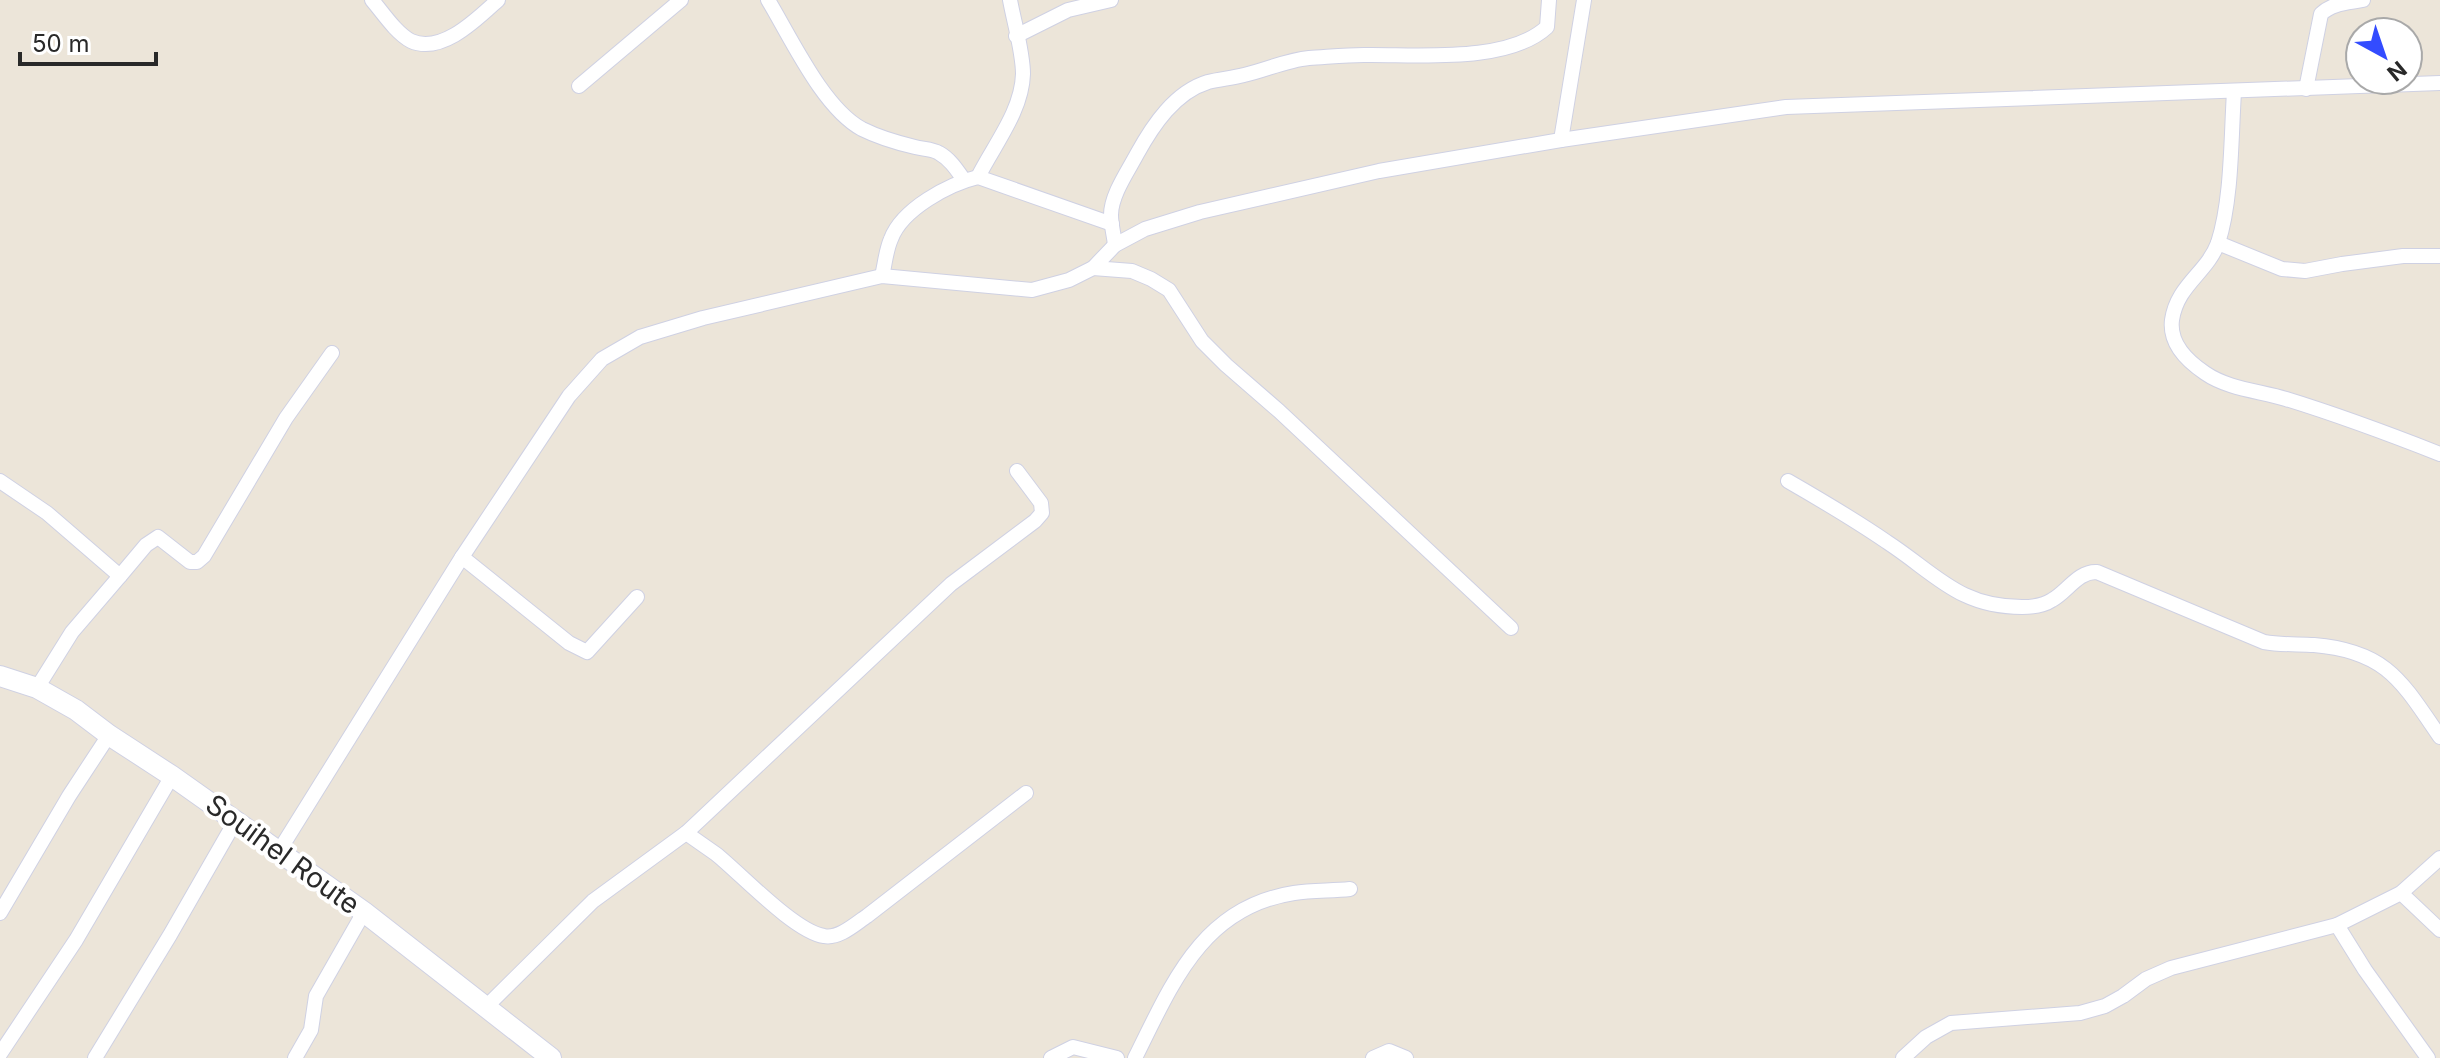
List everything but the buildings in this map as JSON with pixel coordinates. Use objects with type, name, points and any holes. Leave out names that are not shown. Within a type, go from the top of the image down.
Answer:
[{"type":"main road","name":"Souihel Route","points":[[0,676],[37,688],[76,710],[236,820],[364,912],[551,1058]]},
{"type":"street","points":[[372,0],[395,27],[410,40],[420,43],[440,41],[461,33],[498,0]]},
{"type":"street","points":[[579,86],[681,0]]},
{"type":"street","points":[[768,0],[825,93],[848,119],[863,129],[887,139],[938,152],[971,178],[1112,224]]},
{"type":"street","points":[[882,276],[890,239],[902,220],[927,201],[971,178],[1011,117],[1019,97],[1023,73],[1010,0]]},
{"type":"street","points":[[1016,36],[1068,10],[1111,0]]},
{"type":"street","points":[[1115,245],[1110,212],[1119,189],[1163,113],[1183,95],[1206,83],[1305,58],[1364,55],[1420,57],[1515,46],[1535,38],[1547,27],[1549,0]]},
{"type":"street","points":[[1561,140],[1584,0]]},
{"type":"street","points":[[2306,89],[2321,14],[2338,4],[2363,0]]},
{"type":"street","points":[[279,851],[462,557],[569,396],[602,359],[640,337],[703,318],[882,276],[1032,290],[1069,280],[1093,268],[1115,245],[1145,229],[1200,212],[1379,171],[1786,107],[2440,83]]},
{"type":"street","points":[[2234,92],[2227,190],[2218,243],[2180,294],[2172,321],[2173,339],[2179,350],[2208,375],[2237,387],[2282,397],[2352,420],[2440,454]]},
{"type":"street","points":[[2218,243],[2282,269],[2305,271],[2403,256],[2440,256]]},
{"type":"street","points":[[1093,268],[1132,271],[1169,290],[1202,341],[1226,365],[1511,628]]},
{"type":"street","points":[[37,688],[72,632],[146,545],[158,537],[190,562],[197,562],[204,556],[286,418],[332,353]]},
{"type":"street","points":[[487,1006],[593,901],[686,833],[951,584],[1035,521],[1042,513],[1041,503],[1017,471]]},
{"type":"street","points":[[0,481],[47,513],[120,576]]},
{"type":"street","points":[[1788,481],[1886,540],[1957,594],[1975,601],[1995,606],[2041,606],[2066,591],[2082,575],[2097,572],[2264,642],[2315,645],[2370,658],[2390,671],[2406,688],[2440,737]]},
{"type":"street","points":[[462,557],[569,643],[587,652],[637,597]]},
{"type":"street","points":[[0,913],[109,735]]},
{"type":"street","points":[[0,1054],[76,940],[172,776]]},
{"type":"street","points":[[686,833],[716,854],[791,919],[811,933],[826,937],[841,933],[867,916],[1026,793]]},
{"type":"street","points":[[95,1058],[236,820]]},
{"type":"street","points":[[1903,1058],[1926,1037],[1951,1023],[2080,1013],[2105,1006],[2146,979],[2171,968],[2337,925],[2401,893],[2440,858]]},
{"type":"street","points":[[1135,1058],[1185,964],[1204,939],[1229,918],[1257,903],[1293,893],[1350,889]]},
{"type":"street","points":[[2401,893],[2440,930]]},
{"type":"street","points":[[295,1058],[311,1030],[316,996],[364,912]]},
{"type":"street","points":[[2337,925],[2428,1058]]},
{"type":"street","points":[[1051,1058],[1073,1047],[1117,1058]]},
{"type":"street","points":[[1373,1058],[1389,1051],[1406,1058]]}]
